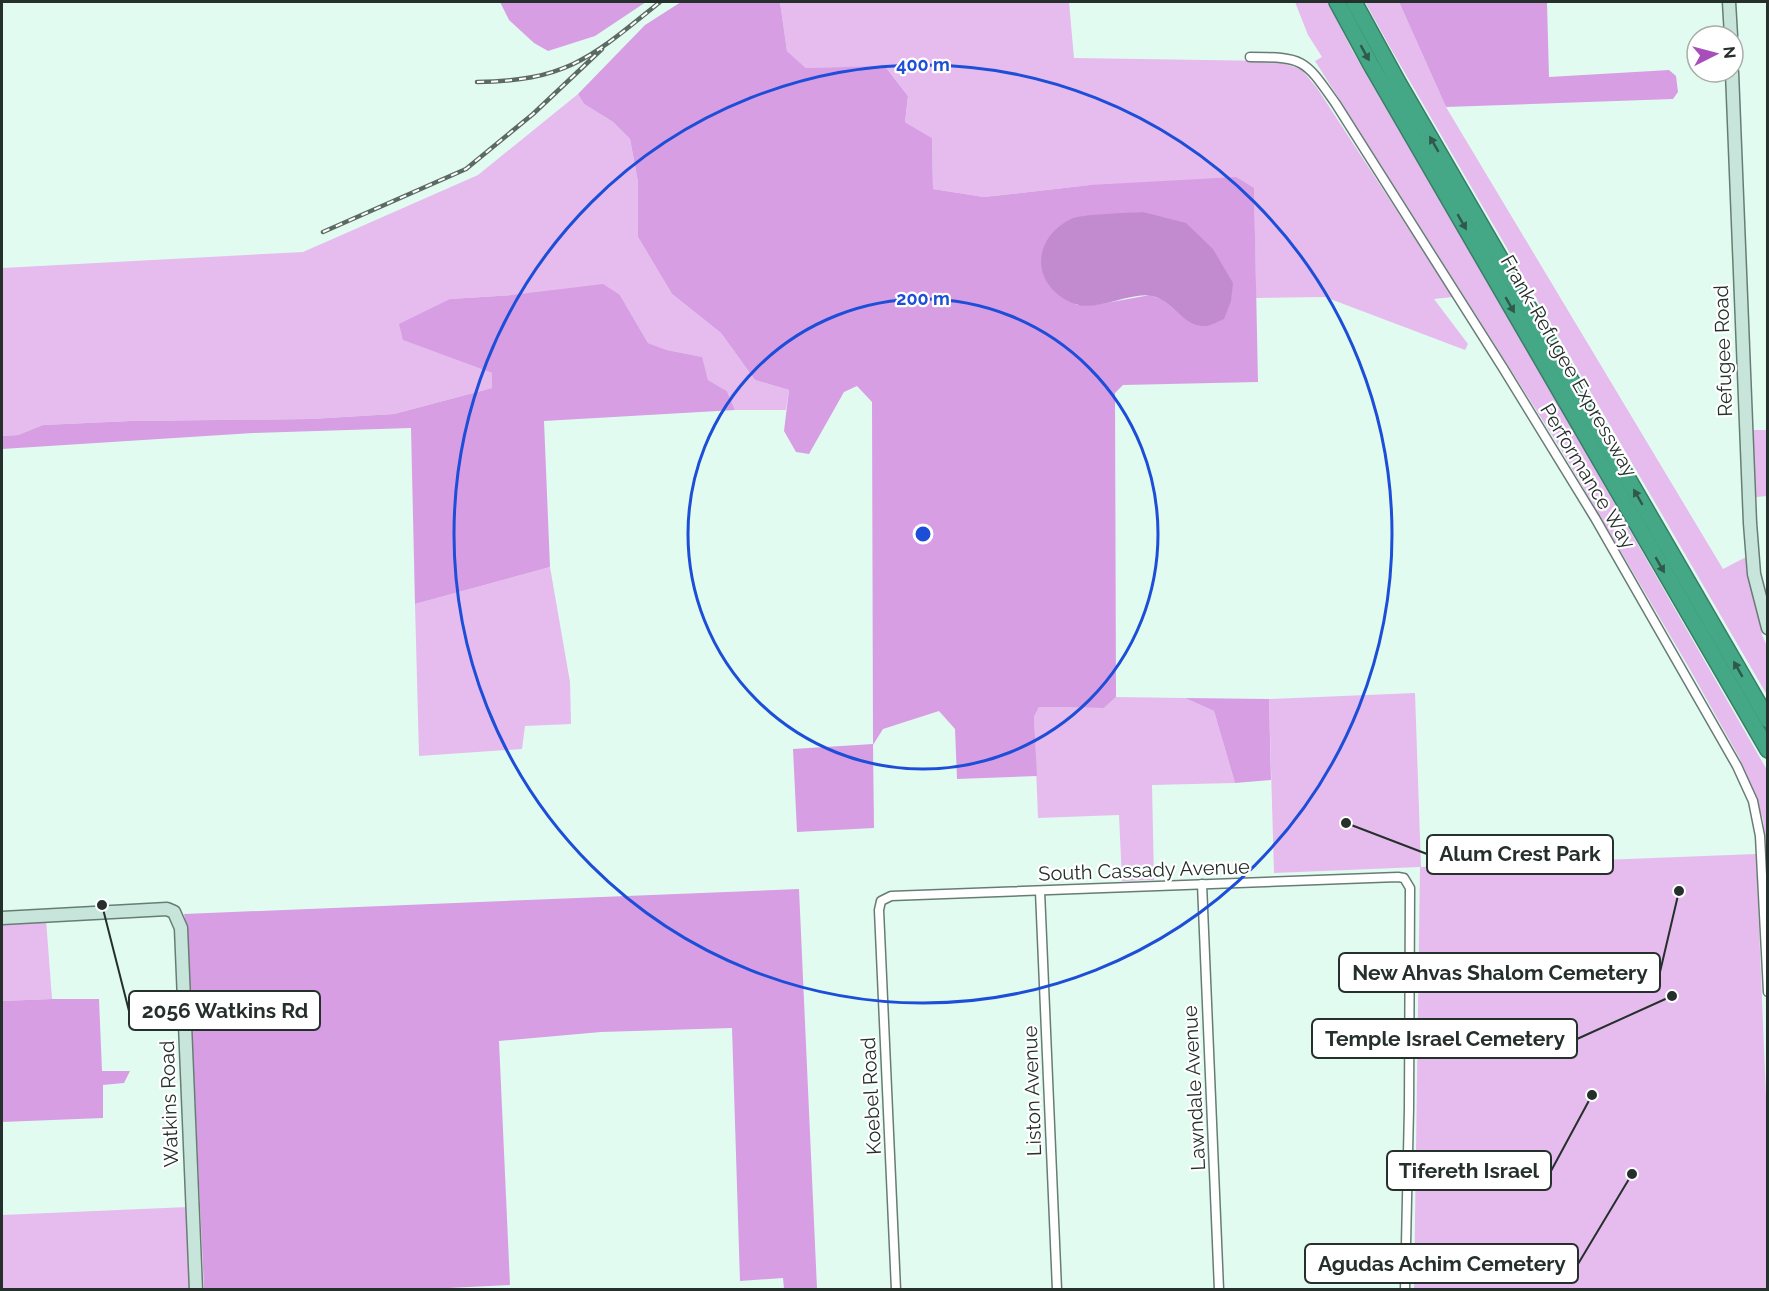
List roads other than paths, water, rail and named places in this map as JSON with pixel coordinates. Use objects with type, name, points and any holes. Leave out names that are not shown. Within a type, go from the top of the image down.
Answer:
[{"type":"highway","name":"Frank-Refugee Expressway","points":[[1336,2],[1767,750]]},
{"type":"highway","name":"Frank-Refugee Expressway","points":[[1353,2],[1767,720]]},
{"type":"main road","points":[[1729,2],[1730,24]]},
{"type":"main road","name":"Refugee Road","points":[[1732,84],[1750,523],[1754,574],[1767,628]]},
{"type":"main road","name":"Watkins Road","points":[[2,918],[167,909],[174,912],[179,919],[184,986],[196,1290]]},
{"type":"street","name":"Performance Way","points":[[1250,57],[1283,57],[1298,61],[1312,70],[1336,104],[1589,508],[1730,752],[1753,801],[1757,817],[1761,853],[1767,992]]},
{"type":"street","name":"South Cassady Avenue","points":[[881,901],[891,896],[1202,884],[1398,877],[1408,882],[1410,888],[1409,1108],[1405,1290]]},
{"type":"street","name":"Lawndale Avenue","points":[[1202,884],[1219,1290]]},
{"type":"street","name":"Liston Avenue","points":[[1040,891],[1057,1290]]},
{"type":"street","name":"Koebel Road","points":[[881,901],[896,1290]]},
{"type":"railway","points":[[477,82],[535,77],[578,62],[597,51],[660,2]]},
{"type":"railway","points":[[323,232],[466,169],[533,114],[602,49]]},
{"type":"place","name":"Alum Crest Park","points":[[1346,823]]},
{"type":"place","name":"New Ahvas Shalom Cemetery","points":[[1679,891]]},
{"type":"place","name":"2056 Watkins Rd","points":[[102,905]]},
{"type":"place","name":"Temple Israel Cemetery","points":[[1672,996]]},
{"type":"place","name":"Tifereth Israel","points":[[1592,1095]]},
{"type":"place","name":"Agudas Achim Cemetery","points":[[1632,1174]]}]
